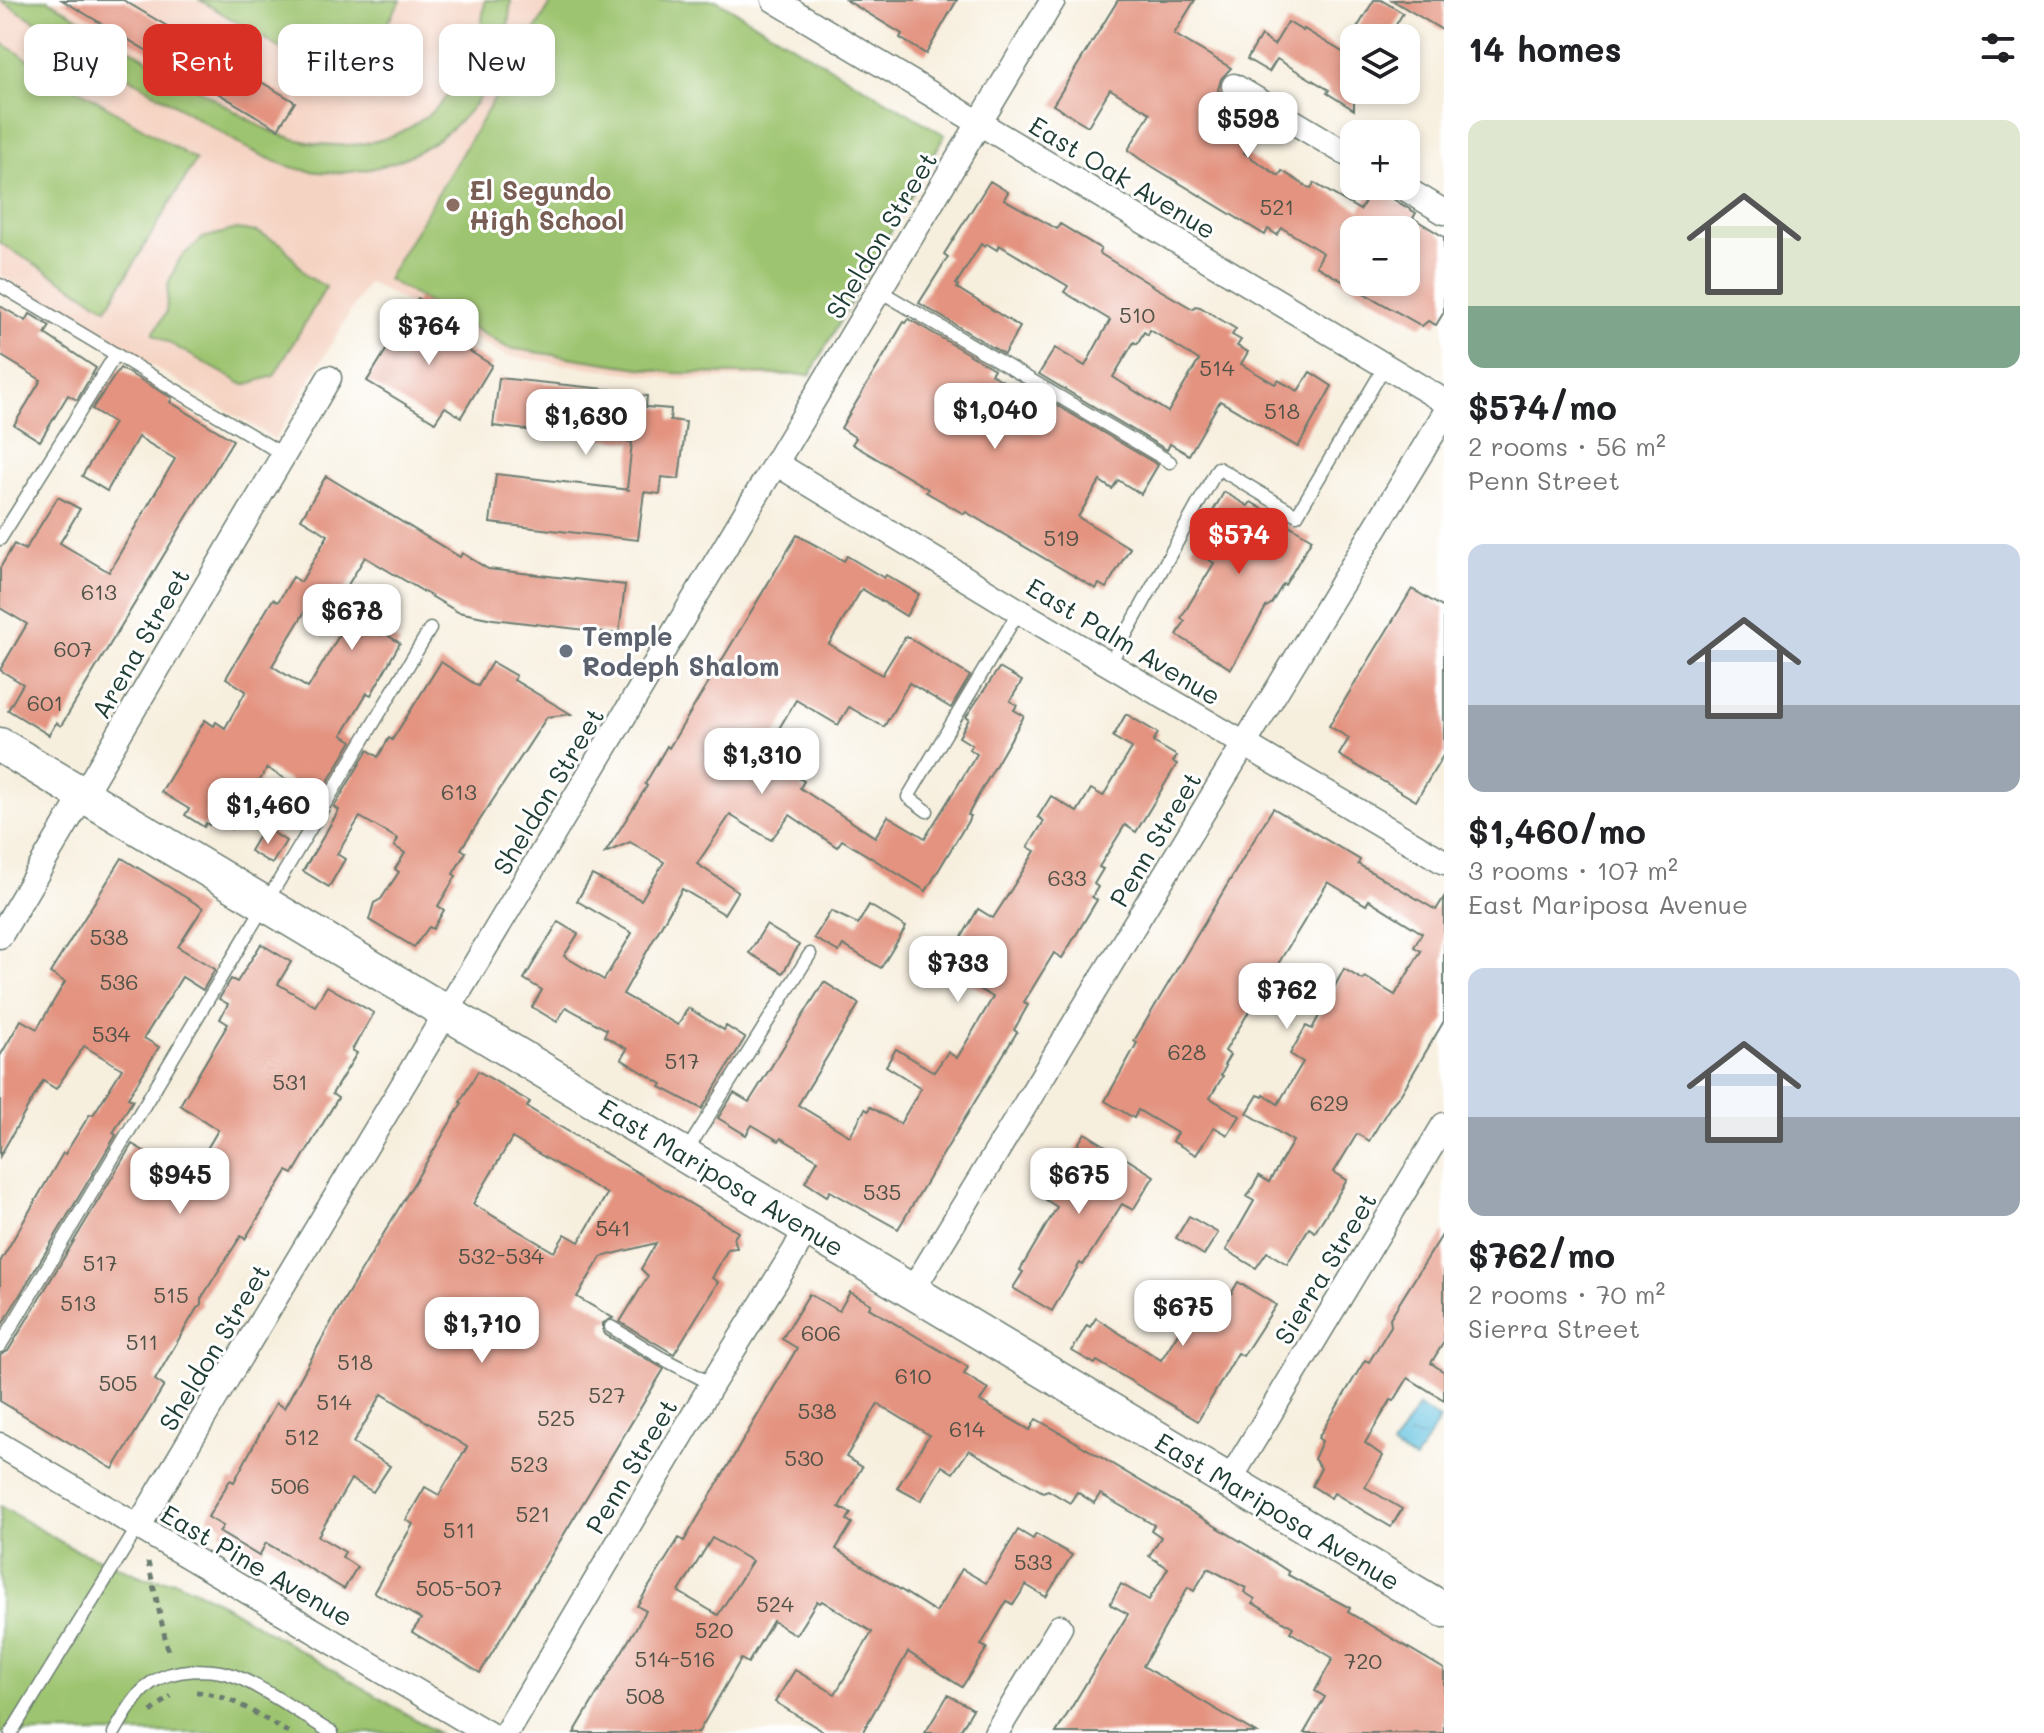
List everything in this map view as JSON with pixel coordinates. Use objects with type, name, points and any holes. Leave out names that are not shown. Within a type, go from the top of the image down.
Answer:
[{"type":"street","name":"East Oak Avenue","points":[[774,0],[1444,401]]},
{"type":"street","name":"Sheldon Street","points":[[138,1527],[1053,0]]},
{"type":"street","points":[[1234,86],[1340,150]]},
{"type":"street","points":[[1420,197],[1444,212]]},
{"type":"street","name":"Arena Street","points":[[0,936],[329,378]]},
{"type":"street","name":"Penn Street","points":[[912,1291],[1444,415]]},
{"type":"street","name":"East Palm Avenue","points":[[777,464],[1109,665],[1444,862]]},
{"type":"street","name":"East Mariposa Avenue","points":[[0,745],[1444,1610]]},
{"type":"street","name":"Sierra Street","points":[[1229,1481],[1444,1125]]},
{"type":"street","name":"Penn Street","points":[[506,1733],[806,1228]]},
{"type":"street","name":"East Pine Avenue","points":[[0,1445],[487,1733]]},
{"type":"street","points":[[996,1733],[1060,1627]]},
{"type":"lane","points":[[0,285],[284,455]]},
{"type":"lane","points":[[880,291],[1170,462]]},
{"type":"lane","points":[[0,539],[116,354]]},
{"type":"lane","points":[[1109,665],[1218,468],[1297,515],[1385,366]]},
{"type":"lane","points":[[927,811],[908,797],[1019,611]]},
{"type":"lane","points":[[0,1346],[430,629]]},
{"type":"lane","points":[[684,1155],[810,954]]},
{"type":"lane","points":[[611,1327],[712,1384]]},
{"type":"lane","points":[[11,1733],[138,1527]]},
{"type":"lane","points":[[114,1733],[131,1705],[151,1683],[177,1673],[210,1670],[236,1677],[332,1733]]},
{"type":"path","points":[[146,1555],[169,1655]]},
{"type":"path","points":[[149,1715],[178,1691]]},
{"type":"path","points":[[193,1692],[209,1693],[234,1701],[289,1733]]},
{"type":"shaded area","name":"El Segundo High School","points":[[0,0],[716,0],[945,135],[810,375],[681,380],[506,356],[368,282],[275,439],[0,275]]},
{"type":"green space","points":[[0,0],[48,0],[88,24],[40,24]]},
{"type":"green space","points":[[200,0],[401,0],[387,24],[278,24],[278,47],[262,37],[262,24],[240,24]]},
{"type":"green space","points":[[485,0],[511,0],[508,24],[480,24]]},
{"type":"green space","points":[[553,0],[716,0],[945,135],[810,375],[673,373],[508,348],[387,279],[496,96],[555,96],[555,24],[539,24]]},
{"type":"green space","points":[[0,42],[24,56],[24,96],[90,96],[196,160],[107,308],[0,243]]},
{"type":"green space","points":[[127,47],[143,56],[143,86],[127,76]]},
{"type":"green space","points":[[160,96],[210,96],[260,126],[300,140],[339,145],[376,141],[409,128],[437,107],[446,96],[480,96],[446,133],[421,150],[364,170],[334,173],[303,170],[247,148]]},
{"type":"green space","points":[[237,229],[257,232],[282,244],[307,276],[326,287],[274,376],[244,385],[153,334],[166,313],[168,284],[180,258],[203,238]]},
{"type":"green space","points":[[0,1506],[70,1547],[145,1578],[176,1581],[212,1598],[438,1733],[0,1733]]},
{"type":"water","points":[[1418,1406],[1440,1419],[1415,1460],[1392,1447]]},
{"type":"building","points":[[62,0],[123,0],[163,24],[143,24],[143,48],[127,39],[127,24],[102,24]]},
{"type":"building","points":[[846,0],[957,0],[926,54],[900,38],[902,34]]},
{"type":"building","points":[[1118,0],[1195,0],[1174,34],[1231,68],[1221,79],[1218,90],[1226,99],[1263,121],[1244,153],[1279,176],[1282,171],[1311,189],[1314,183],[1360,210],[1366,200],[1394,200],[1416,213],[1414,216],[1340,216],[1340,280],[1316,266],[1323,253],[1282,228],[1277,235],[1268,229],[1265,235],[1128,150],[1150,113],[1110,89],[1088,126],[1053,105]]},
{"type":"building","points":[[1374,0],[1381,0],[1403,13],[1396,24],[1359,24]]},
{"type":"building","points":[[1392,0],[1444,0],[1444,31]]},
{"type":"building","points":[[1288,22],[1340,51],[1340,101],[1327,93],[1329,90],[1277,59],[1269,72],[1247,59],[1261,36],[1274,45]]},
{"type":"building","points":[[262,82],[278,92],[278,96],[295,102],[278,129],[223,96],[262,96]]},
{"type":"building","points":[[990,181],[1008,192],[1004,199],[1057,229],[1060,224],[1101,249],[1099,253],[1153,286],[1193,309],[1200,307],[1236,329],[1232,335],[1241,340],[1237,346],[1248,352],[1241,364],[1275,384],[1278,380],[1298,391],[1310,372],[1332,386],[1298,447],[1220,401],[1189,455],[1170,444],[1167,450],[1039,374],[1055,348],[1085,366],[1110,320],[1064,292],[1068,286],[999,245],[997,250],[981,244],[956,284],[957,288],[1020,327],[1004,354],[919,303],[948,257],[944,254]],"holes":[[[1150,330],[1199,360],[1168,412],[1113,377],[1134,342],[1137,344],[1144,332],[1148,335]]]},
{"type":"building","points":[[1420,222],[1444,237],[1444,312],[1436,325],[1428,321],[1422,326],[1369,296],[1420,296]]},
{"type":"building","points":[[418,298],[441,312],[432,328],[492,365],[461,417],[445,407],[435,422],[367,381]]},
{"type":"building","points":[[0,306],[26,321],[30,314],[50,326],[45,334],[96,368],[77,400],[68,395],[40,441],[14,425],[41,380],[0,355]]},
{"type":"building","points":[[909,319],[994,369],[991,374],[1026,394],[1029,389],[1158,465],[1141,494],[1118,480],[1112,489],[1100,481],[1078,517],[1130,548],[1106,588],[1099,584],[1096,589],[966,512],[964,514],[926,492],[928,489],[852,444],[856,438],[841,428],[904,322]]},
{"type":"building","points":[[120,368],[172,398],[170,402],[233,440],[61,726],[56,723],[49,735],[8,710],[23,684],[0,670],[27,624],[0,608],[0,568],[14,544],[25,550],[58,497],[80,509],[60,543],[109,572],[175,459],[138,437],[107,491],[82,476],[114,423],[92,409]]},
{"type":"building","points":[[499,378],[647,396],[646,407],[671,409],[670,420],[686,422],[679,479],[662,477],[660,494],[644,492],[638,540],[490,523],[496,474],[630,490],[627,489],[632,442],[493,426]]},
{"type":"building","points":[[326,476],[460,557],[462,553],[488,569],[625,585],[619,634],[458,612],[365,557],[341,596],[354,603],[341,627],[307,608],[272,666],[308,688],[350,617],[400,643],[371,695],[367,693],[342,735],[352,741],[318,798],[267,768],[231,829],[213,818],[204,827],[185,815],[189,809],[161,792],[205,720],[225,728],[246,691],[226,678],[273,599],[278,602],[293,577],[301,582],[328,535],[301,519]]},
{"type":"building","points":[[1224,492],[1248,506],[1251,502],[1312,539],[1285,585],[1266,607],[1231,669],[1177,635],[1185,621],[1181,618],[1214,563],[1191,549]]},
{"type":"building","points":[[797,535],[844,561],[847,556],[919,594],[906,616],[862,589],[829,644],[882,675],[906,636],[970,676],[951,708],[909,683],[884,727],[849,707],[838,725],[796,700],[765,752],[771,755],[769,761],[804,781],[800,788],[875,837],[888,816],[925,838],[977,754],[969,749],[972,745],[959,737],[969,719],[966,717],[999,668],[1022,681],[1010,701],[1017,705],[1014,710],[1024,716],[968,815],[971,816],[926,891],[842,840],[837,847],[790,815],[771,840],[730,815],[697,864],[738,891],[724,914],[682,889],[623,994],[678,1025],[688,1008],[724,1030],[726,1026],[745,1038],[702,1109],[660,1087],[662,1084],[621,1059],[627,1049],[604,1036],[607,1030],[566,1007],[557,1022],[532,1007],[542,990],[524,979],[558,922],[578,934],[564,956],[604,980],[632,933],[577,901],[592,875],[641,900],[664,862],[630,842],[605,853]]},
{"type":"building","points":[[1412,589],[1444,608],[1444,754],[1416,801],[1339,755],[1349,738],[1329,726]]},
{"type":"building","points":[[441,662],[478,686],[492,662],[516,676],[514,680],[571,714],[547,717],[461,849],[466,852],[438,906],[444,910],[433,929],[429,927],[414,947],[369,920],[374,903],[381,899],[399,872],[395,869],[405,853],[394,846],[398,839],[360,817],[337,854],[345,859],[329,887],[303,871],[339,810],[334,807],[368,750],[378,757]]},
{"type":"building","points":[[1126,714],[1158,733],[1153,742],[1177,756],[1173,762],[1177,764],[1136,832],[1125,825],[1099,867],[1103,869],[1094,884],[1098,887],[1092,897],[1097,900],[1062,958],[1054,953],[1024,1002],[1028,1005],[1014,1030],[1017,1032],[898,1229],[830,1191],[827,1196],[805,1182],[818,1160],[752,1125],[746,1135],[718,1118],[734,1093],[749,1102],[824,982],[859,1004],[798,1105],[850,1136],[865,1109],[868,1111],[870,1107],[900,1124],[921,1088],[886,1066],[896,1049],[934,1072],[948,1052],[957,1058],[993,997],[951,973],[968,944],[960,940],[978,909],[993,918],[1006,898],[1035,851],[1028,847],[1044,821],[1038,817],[1051,796],[1077,812],[1091,789],[1103,796],[1132,748],[1113,737]]},
{"type":"building","points":[[1273,808],[1436,910],[1444,897],[1444,1021],[1369,1141],[1357,1134],[1334,1172],[1347,1180],[1315,1232],[1309,1228],[1287,1264],[1267,1252],[1256,1268],[1226,1250],[1254,1201],[1247,1197],[1259,1176],[1269,1182],[1293,1141],[1247,1113],[1258,1095],[1264,1095],[1278,1104],[1303,1062],[1290,1054],[1306,1026],[1312,1029],[1344,969],[1363,980],[1365,977],[1395,995],[1421,951],[1414,947],[1422,933],[1369,900],[1366,905],[1328,882],[1225,1051],[1230,1055],[1224,1065],[1223,1076],[1210,1098],[1240,1116],[1228,1135],[1214,1127],[1196,1155],[1172,1141],[1177,1133],[1138,1110],[1134,1118],[1105,1101],[1137,1043],[1134,1041]]},
{"type":"building","points":[[264,827],[286,841],[272,864],[250,851]]},
{"type":"building","points":[[122,858],[203,908],[178,947],[215,969],[203,990],[182,977],[144,1038],[159,1047],[128,1098],[133,1100],[113,1133],[116,1135],[0,1328],[0,1262],[63,1153],[90,1114],[93,1115],[122,1069],[84,1046],[56,1089],[43,1081],[0,1156],[0,1056],[21,1020],[37,1029],[65,982],[50,973]]},
{"type":"building","points":[[869,905],[906,927],[881,968],[843,945],[839,952],[814,938],[831,911],[858,924]]},
{"type":"building","points":[[766,925],[799,945],[783,973],[749,953]]},
{"type":"building","points":[[261,944],[291,962],[278,984],[315,1006],[327,986],[374,1013],[352,1050],[357,1053],[332,1094],[338,1098],[293,1174],[287,1171],[245,1239],[241,1236],[201,1299],[201,1306],[155,1380],[164,1386],[113,1469],[0,1401],[0,1355],[8,1351],[132,1144],[190,1178],[218,1130],[180,1105],[228,1024],[220,1019],[228,1004],[219,999],[231,979],[237,982]]},
{"type":"building","points":[[478,1071],[530,1102],[527,1107],[738,1232],[734,1238],[737,1248],[728,1249],[712,1278],[718,1282],[674,1354],[620,1322],[648,1276],[641,1269],[656,1243],[601,1257],[577,1297],[613,1318],[603,1323],[606,1335],[664,1369],[480,1673],[412,1632],[421,1619],[374,1592],[413,1524],[406,1520],[425,1487],[439,1495],[467,1447],[382,1394],[353,1443],[390,1466],[373,1492],[351,1479],[318,1536],[345,1552],[342,1557],[357,1567],[344,1589],[266,1543],[259,1556],[219,1532],[223,1526],[208,1517],[230,1480],[234,1482],[276,1403],[284,1408]],"holes":[[[512,1138],[607,1194],[579,1242],[565,1234],[554,1252],[473,1204]]]},
{"type":"building","points":[[1085,1133],[1154,1176],[1133,1210],[1122,1204],[1083,1265],[1080,1263],[1052,1311],[1013,1288],[1023,1272],[1020,1270],[1057,1207],[1040,1196],[1056,1169],[1061,1172]]},
{"type":"building","points":[[1189,1216],[1218,1233],[1204,1255],[1176,1238]]},
{"type":"building","points":[[1444,1232],[1444,1342],[1431,1363],[1444,1372],[1444,1400],[1408,1378],[1365,1443],[1383,1456],[1365,1487],[1402,1509],[1391,1527],[1334,1493],[1331,1498],[1312,1486],[1321,1468],[1314,1459],[1322,1441],[1318,1438],[1365,1360],[1369,1362],[1391,1326],[1390,1318]]},
{"type":"building","points":[[1238,1282],[1276,1305],[1243,1356],[1238,1353],[1198,1421],[1097,1361],[1095,1364],[1072,1351],[1087,1325],[1090,1327],[1096,1318],[1161,1360],[1183,1325],[1152,1307],[1165,1286],[1207,1312],[1209,1309],[1214,1312],[1223,1297],[1228,1299]]},
{"type":"building","points":[[850,1292],[871,1304],[869,1308],[968,1367],[964,1374],[988,1389],[980,1401],[1030,1430],[1036,1419],[1054,1429],[1260,1553],[1289,1572],[1288,1575],[1350,1608],[1348,1612],[1444,1669],[1444,1733],[1304,1733],[1325,1697],[1315,1691],[1333,1658],[1290,1632],[1293,1627],[1253,1603],[1255,1599],[1244,1592],[1246,1588],[1208,1568],[1194,1591],[1188,1587],[1143,1666],[1256,1733],[1056,1733],[1128,1614],[1110,1604],[1121,1584],[1149,1600],[1168,1568],[1149,1556],[1161,1537],[1151,1530],[1154,1525],[1100,1494],[1094,1503],[1077,1492],[1070,1503],[1048,1490],[1043,1492],[969,1450],[953,1473],[942,1466],[921,1501],[897,1488],[929,1435],[878,1404],[846,1457],[862,1467],[839,1507],[851,1513],[847,1520],[852,1523],[836,1549],[936,1612],[962,1569],[986,1583],[1018,1530],[1033,1539],[1036,1534],[1072,1555],[1046,1597],[1026,1585],[1013,1605],[1007,1601],[981,1645],[987,1648],[962,1687],[908,1652],[862,1733],[826,1733],[775,1702],[795,1670],[835,1694],[872,1632],[822,1601],[817,1601],[796,1635],[773,1621],[748,1663],[741,1659],[698,1733],[574,1733],[646,1611],[637,1606],[679,1538],[684,1541],[797,1348],[782,1339],[809,1294],[839,1311]],"holes":[[[712,1538],[752,1561],[718,1615],[679,1592]]]},
{"type":"building","points":[[948,1695],[973,1709],[959,1733],[925,1733]]},
{"type":"place","name":"El Segundo High School","points":[[453,205]]},
{"type":"place","name":"Temple Rodeph Shalom","points":[[566,651]]}]
